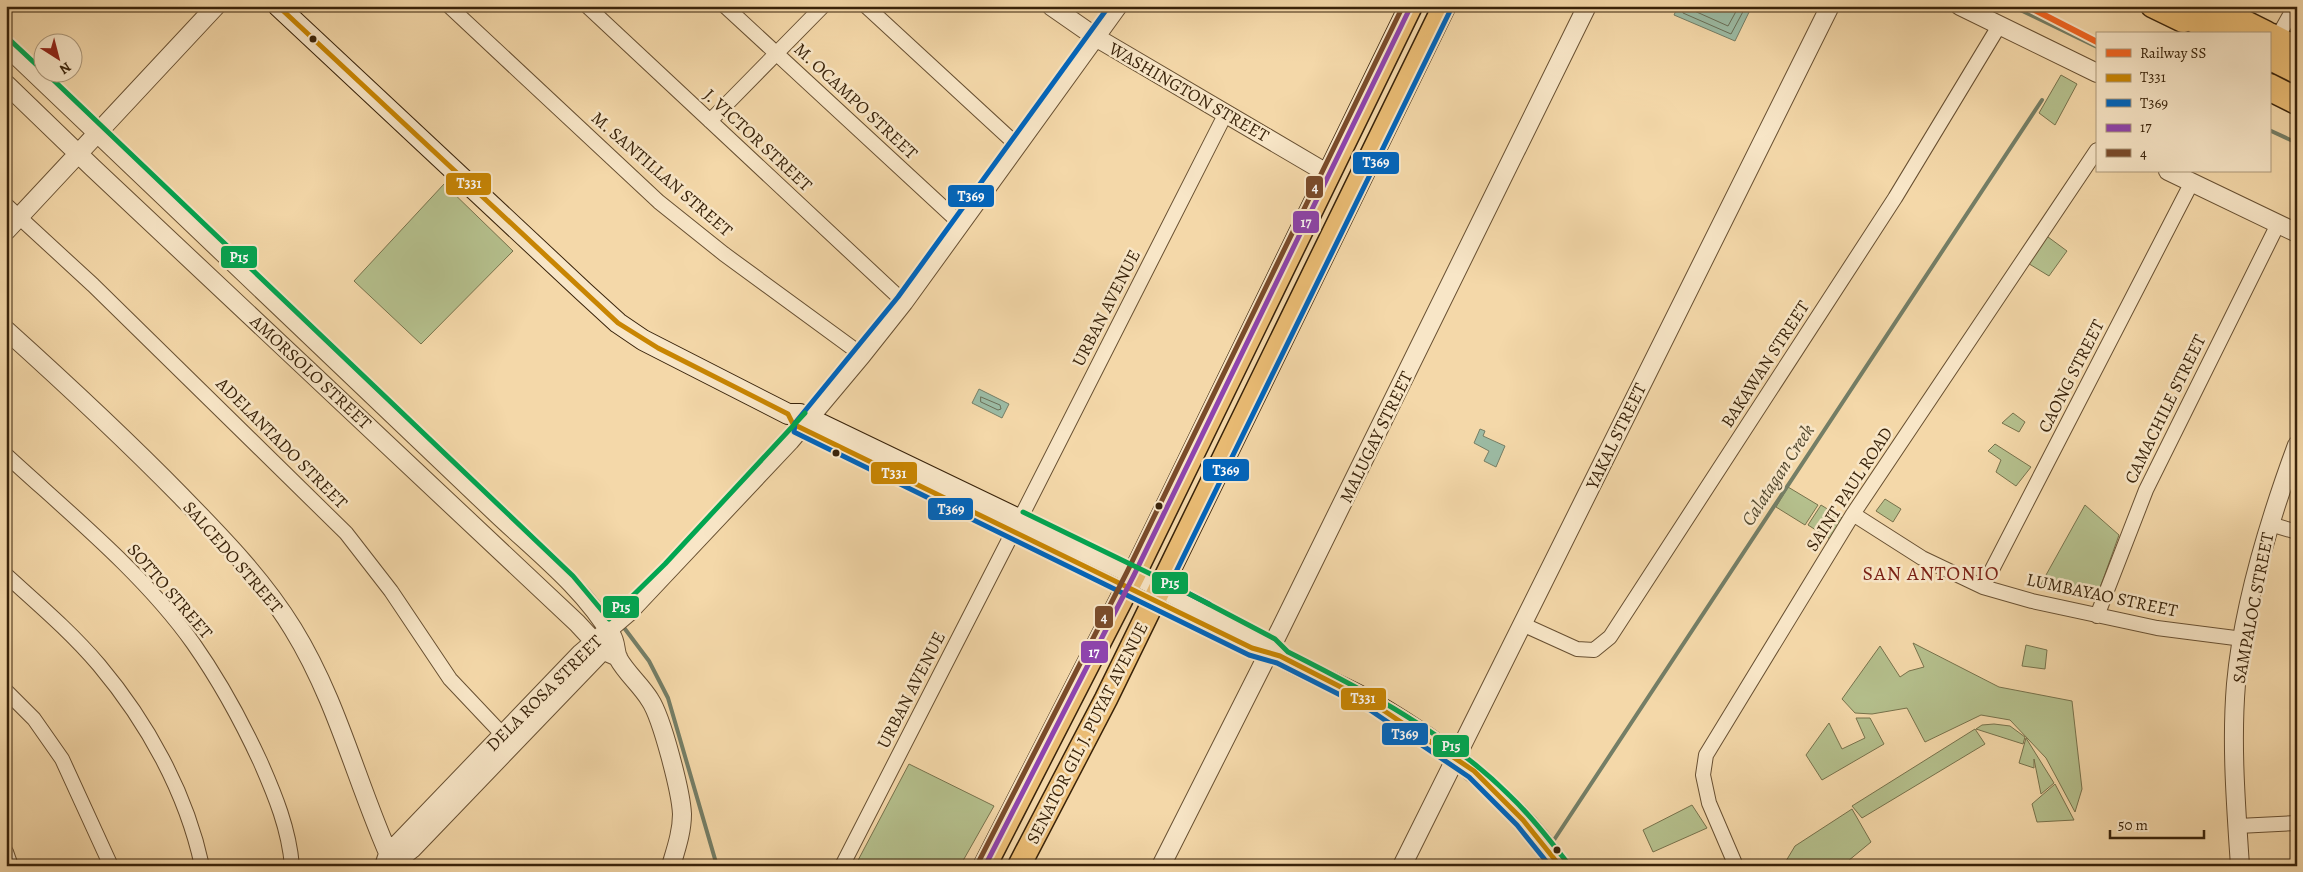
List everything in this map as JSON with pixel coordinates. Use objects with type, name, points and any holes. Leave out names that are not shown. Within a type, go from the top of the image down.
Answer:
[{"type":"highway","points":[[2168,6],[2220,32]]},
{"type":"highway","points":[[2209,6],[2260,32]]},
{"type":"highway","points":[[2279,42],[2297,70]]},
{"type":"highway","points":[[2270,88],[2297,101]]},
{"type":"main road","points":[[278,6],[618,323],[658,348],[800,420],[1017,524],[1374,704],[1474,771],[1542,841],[1557,862]]},
{"type":"main road","name":"SENATOR GIL J. PUYAT AVENUE","points":[[986,866],[1131,581],[1412,6]]},
{"type":"main road","name":"SENATOR GIL J. PUYAT AVENUE","points":[[1019,866],[1106,699],[1444,6]]},
{"type":"main road","points":[[2152,6],[2205,32]]},
{"type":"main road","points":[[2226,6],[2264,32]]},
{"type":"main road","points":[[2270,64],[2297,77]]},
{"type":"street","points":[[6,231],[216,6]]},
{"type":"street","name":"M. SANTILLAN STREET","points":[[449,6],[659,202],[724,254],[862,355]]},
{"type":"street","name":"J. VICTOR STREET","points":[[587,6],[904,302]]},
{"type":"street","name":"M. OCAMPO STREET","points":[[725,6],[960,224]]},
{"type":"street","points":[[710,121],[823,6]]},
{"type":"street","points":[[866,6],[1018,146]]},
{"type":"street","name":"WASHINGTON STREET","points":[[1051,6],[1096,38],[1330,175]]},
{"type":"street","name":"DELA ROSA STREET","points":[[387,864],[412,849],[607,643],[629,611],[800,420],[862,355],[904,302],[1118,6]]},
{"type":"street","name":"MALUGAY STREET","points":[[1161,866],[1273,652],[1588,6]]},
{"type":"street","name":"YAKAL STREET","points":[[1402,866],[1830,6]]},
{"type":"street","points":[[1960,6],[2095,72]]},
{"type":"street","points":[[2279,42],[2295,6]]},
{"type":"street","name":"BAKAWAN STREET","points":[[1522,624],[1577,650],[1594,650],[1610,637],[1895,198],[2000,26]]},
{"type":"street","name":"AMORSOLO STREET","points":[[6,46],[561,575],[607,643],[651,702],[658,718],[678,791],[682,814],[681,831],[671,866]]},
{"type":"street","name":"AMORSOLO STREET","points":[[6,84],[78,154],[607,643]]},
{"type":"street","name":"URBAN AVENUE","points":[[842,866],[1226,113]]},
{"type":"street","name":"SAINT PAUL ROAD","points":[[1736,866],[1709,803],[1703,775],[1706,755],[1853,514],[2096,151]]},
{"type":"street","points":[[2170,172],[2297,233]]},
{"type":"street","name":"CAONG STREET","points":[[1983,587],[2192,182]]},
{"type":"street","name":"ADELANTADO STREET","points":[[6,205],[284,469],[346,533],[391,591],[450,679],[502,734]]},
{"type":"street","name":"CAMACHILE STREET","points":[[2097,616],[2146,490],[2278,224]]},
{"type":"street","name":"SALCEDO STREET","points":[[6,330],[139,453],[223,539],[271,595],[294,630],[329,698],[387,864]]},
{"type":"street","name":"SAMPALOC STREET","points":[[2240,866],[2234,722],[2236,683],[2243,639],[2270,524],[2297,445]]},
{"type":"street","name":"SOTTO STREET","points":[[6,455],[152,593],[193,642],[222,687],[266,775],[283,820],[292,866]]},
{"type":"street","name":"LUMBAYAO STREET","points":[[1853,514],[1922,558],[1983,587],[2097,616],[2157,628],[2243,639]]},
{"type":"street","points":[[2270,524],[2297,532]]},
{"type":"street","points":[[6,574],[68,632],[126,700],[176,785],[194,834],[202,866]]},
{"type":"street","name":"DELA ROSA STREET","points":[[387,864],[502,734],[607,643]]},
{"type":"street","points":[[6,691],[34,719],[62,759],[112,866]]},
{"type":"street","name":"AMORSOLO STREET","points":[[659,866],[678,791]]},
{"type":"street","points":[[2238,826],[2297,823]]},
{"type":"street","points":[[6,852],[11,866]]},
{"type":"shaded area","points":[[2061,75],[2077,84],[2055,125],[2039,113]]},
{"type":"shaded area","points":[[444,184],[513,251],[421,344],[354,281]]},
{"type":"shaded area","points":[[2044,234],[2067,251],[2049,276],[2026,262]]},
{"type":"shaded area","points":[[2013,413],[2025,422],[2019,432],[2002,423]]},
{"type":"shaded area","points":[[1995,444],[2031,467],[2016,486],[1996,472],[2001,460],[1988,451]]},
{"type":"shaded area","points":[[1788,487],[1818,505],[1805,525],[1776,507]]},
{"type":"shaded area","points":[[1885,499],[1901,509],[1893,522],[1876,511]]},
{"type":"shaded area","points":[[1821,505],[1842,518],[1830,539],[1808,525]]},
{"type":"shaded area","points":[[2085,505],[2119,535],[2096,599],[2041,584]]},
{"type":"shaded area","points":[[1913,643],[1999,687],[2072,701],[2082,789],[2075,812],[2046,758],[2010,720],[1981,715],[1925,742],[1907,708],[1872,714],[1855,713],[1842,699],[1880,646],[1900,677],[1909,671],[1924,667]]},
{"type":"shaded area","points":[[2026,645],[2047,650],[2045,669],[2022,666]]},
{"type":"shaded area","points":[[1856,718],[1870,718],[1884,744],[1822,780],[1806,755],[1829,723],[1842,749],[1865,738]]},
{"type":"shaded area","points":[[1982,725],[2010,726],[2025,737],[2023,744],[1976,729]]},
{"type":"shaded area","points":[[1975,729],[1985,744],[1862,818],[1852,806]]},
{"type":"shaded area","points":[[2026,738],[2054,783],[2041,794],[2034,759],[2034,768],[2019,763]]},
{"type":"shaded area","points":[[909,764],[994,806],[960,866],[855,866]]},
{"type":"shaded area","points":[[2055,784],[2074,820],[2037,822],[2032,804]]},
{"type":"shaded area","points":[[1692,805],[1707,828],[1653,852],[1643,830]]},
{"type":"shaded area","points":[[1852,809],[1871,842],[1842,866],[1783,866],[1795,846]]},
{"type":"water","points":[[1678,6],[1752,6],[1735,41],[1674,15]]},
{"type":"water","points":[[979,389],[1009,404],[1002,418],[972,403]]},
{"type":"water","points":[[1480,429],[1485,431],[1483,436],[1505,446],[1496,467],[1484,461],[1489,451],[1474,443]]},
{"type":"waterway","points":[[2012,6],[2096,47]]},
{"type":"waterway","name":"Calatagan Creek","points":[[1552,843],[2042,100]]},
{"type":"waterway","points":[[89,112],[96,120]]},
{"type":"waterway","points":[[2270,130],[2297,143]]},
{"type":"waterway","points":[[622,625],[649,661],[668,698],[717,866]]},
{"type":"waterway","name":"Calatagan Creek","points":[[1536,866],[1543,855]]},
{"type":"rail line","name":"SS","points":[[2027,6],[2096,41]]},
{"type":"transit line","name":"T331","points":[[278,6],[618,323],[658,348],[788,414],[793,424],[1252,648],[1280,656],[1374,704],[1474,771],[1523,820],[1560,866]]},
{"type":"transit line","name":"T369","points":[[1109,6],[898,297],[795,423],[794,432],[1249,655],[1277,663],[1370,710],[1469,777],[1517,825],[1550,866]]},
{"type":"transit line","name":"4","points":[[978,863],[1127,572],[1403,6]]},
{"type":"transit line","name":"17","points":[[985,866],[1134,575],[1411,6]]},
{"type":"transit line","name":"T369","points":[[1209,604],[1170,584],[1451,9]]},
{"type":"transit line","name":"P15","points":[[11,41],[32,61]]},
{"type":"transit line","name":"P15","points":[[55,82],[573,576],[609,619],[665,564],[805,413]]},
{"type":"transit line","name":"P15","points":[[1023,512],[1163,580],[1275,639],[1288,652],[1404,714],[1432,732],[1485,772],[1532,819],[1566,861]]},
{"type":"district","name":"SAN ANTONIO","points":[[1931,573]]}]
